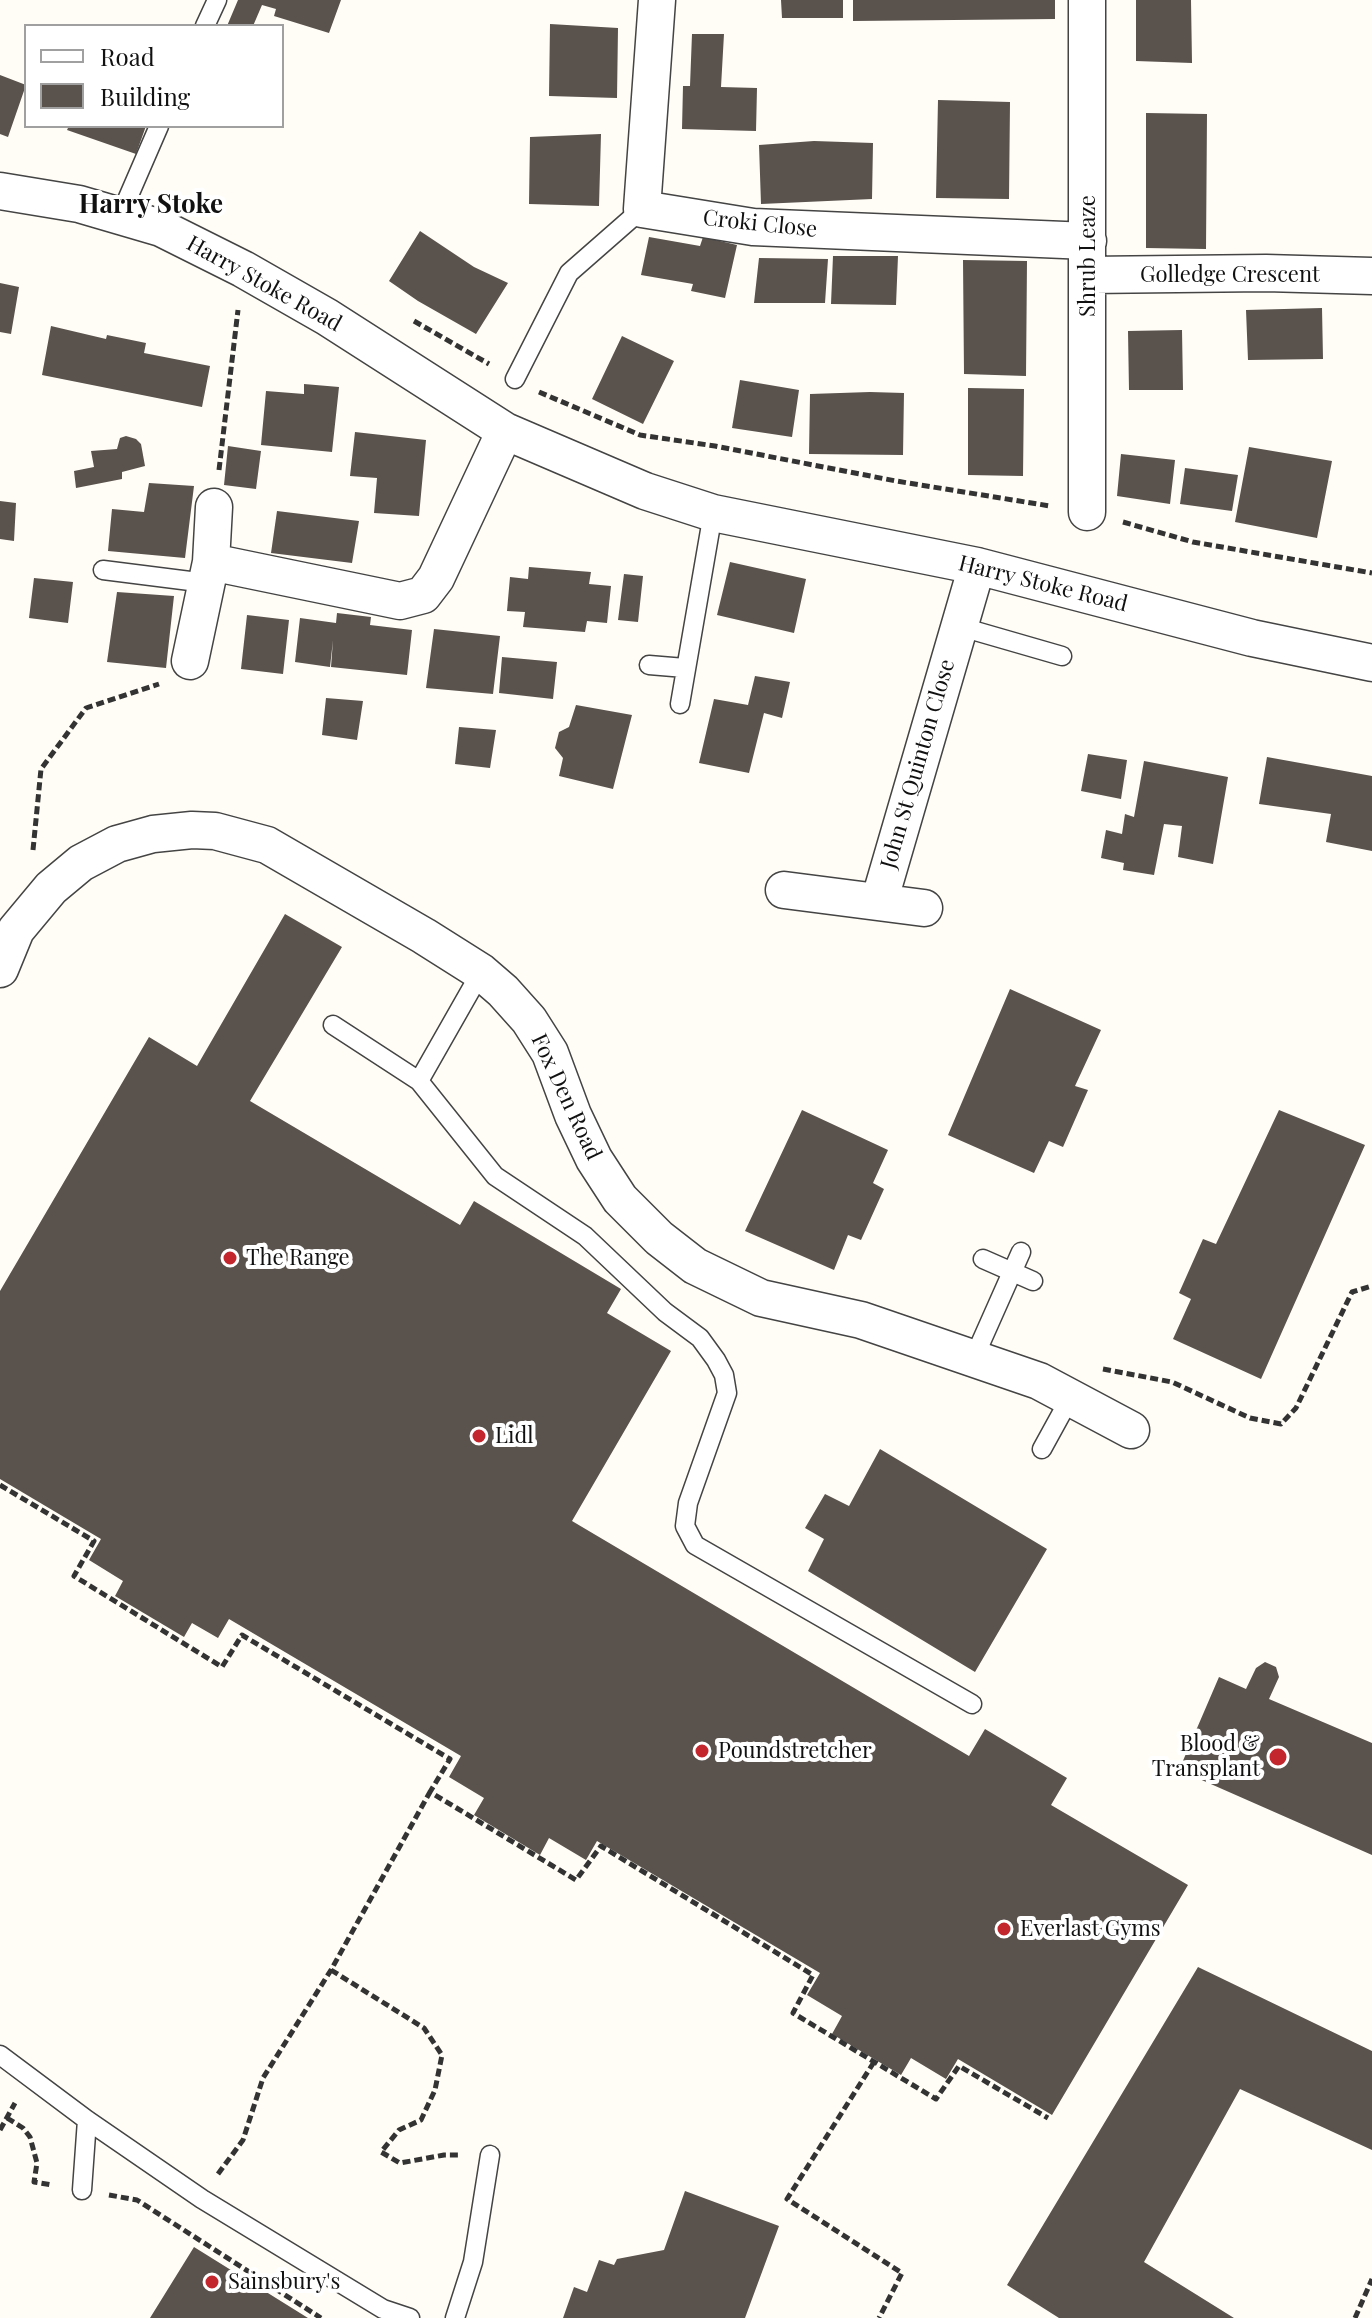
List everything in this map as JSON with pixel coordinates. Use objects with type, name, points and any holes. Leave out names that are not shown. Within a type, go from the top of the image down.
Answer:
[{"type":"street","points":[[642,209],[657,0]]},
{"type":"street","name":"Shrub Leaze","points":[[1087,0],[1087,512]]},
{"type":"street","name":"Harry Stoke Road","points":[[0,191],[79,204],[161,228],[243,269],[327,317],[505,431],[645,491],[713,513],[977,566],[1252,638],[1372,663]]},
{"type":"street","name":"Croki Close","points":[[642,209],[753,227],[1088,258]]},
{"type":"street","name":"Golledge Crescent","points":[[1088,258],[1266,273],[1372,276]]},
{"type":"street","points":[[209,573],[400,601],[423,595],[436,578],[505,431]]},
{"type":"street","points":[[190,661],[209,573],[214,507]]},
{"type":"street","name":"John St Quinton Close","points":[[879,902],[977,566]]},
{"type":"street","name":"Fox Den Road","points":[[0,969],[7,947],[27,915],[66,874],[117,844],[172,831],[215,831],[267,845],[301,862],[481,972],[503,991],[529,1020],[550,1053],[573,1115],[594,1159],[620,1199],[659,1238],[695,1266],[761,1298],[861,1320],[1055,1390],[1131,1430]]},
{"type":"street","name":"John St Quinton Close","points":[[784,890],[924,908]]},
{"type":"lane","points":[[206,24],[217,0]]},
{"type":"lane","points":[[120,216],[158,128]]},
{"type":"lane","points":[[515,379],[569,273],[642,209]]},
{"type":"lane","points":[[680,704],[713,513]]},
{"type":"lane","points":[[103,570],[209,573]]},
{"type":"lane","points":[[958,626],[1062,656]]},
{"type":"lane","points":[[649,665],[685,668]]},
{"type":"lane","points":[[419,1081],[481,972]]},
{"type":"lane","points":[[333,1025],[419,1081],[495,1176],[585,1236],[665,1312],[700,1338],[716,1360],[724,1375],[727,1393],[688,1503],[685,1526],[695,1545],[972,1704]]},
{"type":"lane","points":[[973,1360],[1021,1252]]},
{"type":"lane","points":[[983,1259],[1033,1281]]},
{"type":"lane","points":[[1042,1449],[1055,1390]]},
{"type":"lane","points":[[0,2055],[87,2120],[202,2199],[383,2309],[410,2318]]},
{"type":"lane","points":[[82,2190],[87,2120]]},
{"type":"lane","points":[[455,2318],[473,2262],[490,2155]]},
{"type":"path","points":[[214,507],[243,269]]},
{"type":"path","points":[[402,314],[540,393],[640,435],[1087,512],[1193,542],[1372,573]]},
{"type":"path","points":[[27,915],[41,769],[86,708],[157,686],[190,661]]},
{"type":"path","points":[[1055,1390],[1109,1368],[1172,1382],[1250,1418],[1281,1424],[1296,1408],[1352,1292],[1372,1286]]},
{"type":"path","points":[[0,1485],[94,1541],[74,1576],[87,1585],[222,1667],[242,1635],[450,1759],[331,1970],[263,2078],[243,2140],[217,2175]]},
{"type":"path","points":[[430,1792],[576,1880],[601,1846],[813,1975],[793,2013],[936,2099],[959,2066],[1048,2118]]},
{"type":"path","points":[[331,1970],[424,2028],[442,2055],[435,2090],[421,2120],[399,2130],[381,2152],[400,2163],[444,2155],[490,2155]]},
{"type":"path","points":[[874,2062],[787,2199],[902,2273],[879,2318]]},
{"type":"path","points":[[7,2118],[23,2128],[36,2149],[34,2182],[137,2200],[321,2318]]},
{"type":"path","points":[[1355,2318],[1372,2279]]},
{"type":"building","points":[[238,0],[341,0],[329,33],[274,16],[276,9],[262,5],[254,24],[228,24]]},
{"type":"building","points":[[781,0],[843,0],[843,18],[782,18]]},
{"type":"building","points":[[853,0],[1055,0],[1055,19],[853,21]]},
{"type":"building","points":[[1136,0],[1191,0],[1192,63],[1136,61]]},
{"type":"building","points":[[550,24],[618,28],[617,98],[549,96]]},
{"type":"building","points":[[692,34],[724,34],[721,87],[757,88],[756,131],[682,129],[683,86],[690,86]]},
{"type":"building","points":[[0,75],[24,84],[24,91],[8,137],[0,134]]},
{"type":"building","points":[[938,100],[1010,102],[1009,199],[936,198]]},
{"type":"building","points":[[1146,113],[1207,114],[1206,249],[1146,248]]},
{"type":"building","points":[[68,128],[145,128],[136,154]]},
{"type":"building","points":[[601,134],[599,206],[529,204],[530,137]]},
{"type":"building","points":[[814,141],[873,143],[872,199],[761,204],[759,145]]},
{"type":"building","points":[[420,231],[474,267],[508,283],[476,334],[389,281]]},
{"type":"building","points":[[649,237],[700,246],[703,237],[737,245],[725,298],[691,291],[693,284],[641,275]]},
{"type":"building","points":[[833,256],[898,256],[896,305],[831,304]]},
{"type":"building","points":[[759,258],[828,259],[825,303],[754,303]]},
{"type":"building","points":[[963,260],[1027,261],[1026,376],[964,374]]},
{"type":"building","points":[[0,283],[19,287],[11,334],[0,332]]},
{"type":"building","points":[[1322,308],[1323,359],[1248,360],[1246,310]]},
{"type":"building","points":[[51,326],[106,339],[107,335],[146,343],[144,353],[210,366],[202,407],[42,375]]},
{"type":"building","points":[[1182,330],[1183,390],[1129,390],[1128,331]]},
{"type":"building","points":[[622,336],[674,361],[643,424],[592,399]]},
{"type":"building","points":[[740,380],[799,390],[792,437],[732,428]]},
{"type":"building","points":[[304,384],[339,387],[332,452],[261,445],[266,391],[304,394]]},
{"type":"building","points":[[968,388],[1024,389],[1023,476],[968,475]]},
{"type":"building","points":[[904,393],[903,455],[809,454],[810,394]]},
{"type":"building","points":[[355,432],[426,440],[419,516],[374,513],[377,478],[350,476]]},
{"type":"building","points":[[126,436],[141,444],[145,466],[122,472],[122,479],[76,488],[74,471],[94,467],[91,451],[117,449],[120,438]]},
{"type":"building","points":[[228,446],[261,451],[256,489],[224,485]]},
{"type":"building","points":[[1249,447],[1332,461],[1317,538],[1235,522]]},
{"type":"building","points":[[1121,454],[1175,460],[1170,504],[1117,496]]},
{"type":"building","points":[[1185,468],[1238,475],[1232,511],[1180,504]]},
{"type":"building","points":[[149,483],[194,486],[185,558],[108,551],[112,509],[144,512]]},
{"type":"building","points":[[0,501],[16,503],[14,541],[0,539]]},
{"type":"building","points":[[277,511],[359,521],[352,563],[271,553]]},
{"type":"building","points":[[730,562],[806,579],[794,633],[717,615]]},
{"type":"building","points":[[529,567],[591,572],[589,584],[611,586],[607,623],[587,621],[585,632],[523,627],[525,612],[507,611],[510,577],[528,579]]},
{"type":"building","points":[[624,574],[643,576],[638,622],[618,620]]},
{"type":"building","points":[[34,578],[73,582],[68,623],[29,618]]},
{"type":"building","points":[[117,592],[174,596],[166,668],[107,662]]},
{"type":"building","points":[[337,613],[371,617],[370,625],[412,630],[407,675],[331,667],[333,640],[330,667],[295,662],[300,618],[336,623]]},
{"type":"building","points":[[247,615],[289,620],[283,674],[241,669]]},
{"type":"building","points":[[434,629],[500,636],[493,694],[426,688]]},
{"type":"building","points":[[502,657],[557,662],[553,699],[499,693]]},
{"type":"building","points":[[755,676],[790,682],[782,718],[764,713],[749,773],[699,763],[714,699],[748,705]]},
{"type":"building","points":[[326,698],[363,701],[357,740],[322,735]]},
{"type":"building","points":[[576,705],[632,715],[613,789],[559,776],[563,758],[555,748],[559,732],[569,727]]},
{"type":"building","points":[[459,727],[496,730],[490,768],[455,764]]},
{"type":"building","points":[[1088,754],[1127,760],[1121,799],[1081,791]]},
{"type":"building","points":[[1267,757],[1372,776],[1372,851],[1326,842],[1331,814],[1259,804]]},
{"type":"building","points":[[1144,761],[1228,777],[1213,864],[1178,857],[1182,826],[1164,824],[1154,875],[1123,870],[1124,863],[1101,858],[1106,830],[1122,834],[1125,814],[1134,817]]},
{"type":"building","points":[[285,914],[342,947],[250,1101],[460,1225],[474,1201],[621,1289],[607,1313],[671,1351],[572,1521],[969,1756],[985,1729],[1067,1778],[1051,1805],[1188,1885],[1052,2115],[958,2059],[946,2079],[911,2058],[901,2075],[832,2034],[842,2016],[807,1995],[820,1973],[597,1841],[586,1860],[549,1838],[540,1855],[474,1815],[484,1798],[449,1777],[461,1756],[229,1619],[218,1638],[192,1623],[184,1637],[115,1596],[123,1581],[89,1560],[101,1539],[0,1479],[0,1291],[149,1037],[197,1066]]},
{"type":"building","points":[[1010,989],[1101,1030],[1075,1086],[1088,1090],[1063,1147],[1049,1141],[1034,1173],[948,1135]]},
{"type":"building","points":[[802,1110],[888,1150],[873,1183],[884,1189],[861,1240],[848,1235],[834,1270],[745,1231]]},
{"type":"building","points":[[1279,1110],[1365,1145],[1261,1379],[1173,1339],[1191,1299],[1179,1293],[1203,1239],[1216,1244]]},
{"type":"building","points":[[880,1449],[1047,1549],[975,1672],[808,1571],[824,1539],[805,1528],[825,1494],[849,1506]]},
{"type":"building","name":"Blood & Transplant","points":[[1265,1662],[1276,1667],[1279,1677],[1269,1699],[1372,1743],[1372,1855],[1179,1770],[1219,1677],[1246,1689],[1256,1668]]},
{"type":"building","points":[[1198,1967],[1372,2051],[1372,2150],[1240,2089],[1144,2262],[1234,2318],[1059,2318],[1007,2285]]},
{"type":"building","points":[[685,2191],[779,2226],[745,2318],[563,2318],[574,2287],[587,2292],[599,2260],[614,2265],[617,2259],[664,2250]]},
{"type":"building","name":"Sainsbury's","points":[[194,2247],[308,2318],[150,2318]]},
{"type":"place","name":"The Range","points":[[230,1258]]},
{"type":"place","name":"Lidl","points":[[479,1436]]},
{"type":"place","name":"Poundstretcher","points":[[702,1751]]},
{"type":"place","name":"Blood & Transplant","points":[[1278,1757]]},
{"type":"place","name":"Everlast Gyms","points":[[1004,1929]]},
{"type":"place","name":"Sainsbury's","points":[[212,2282]]},
{"type":"district","name":"Harry Stoke","points":[[151,205]]}]
